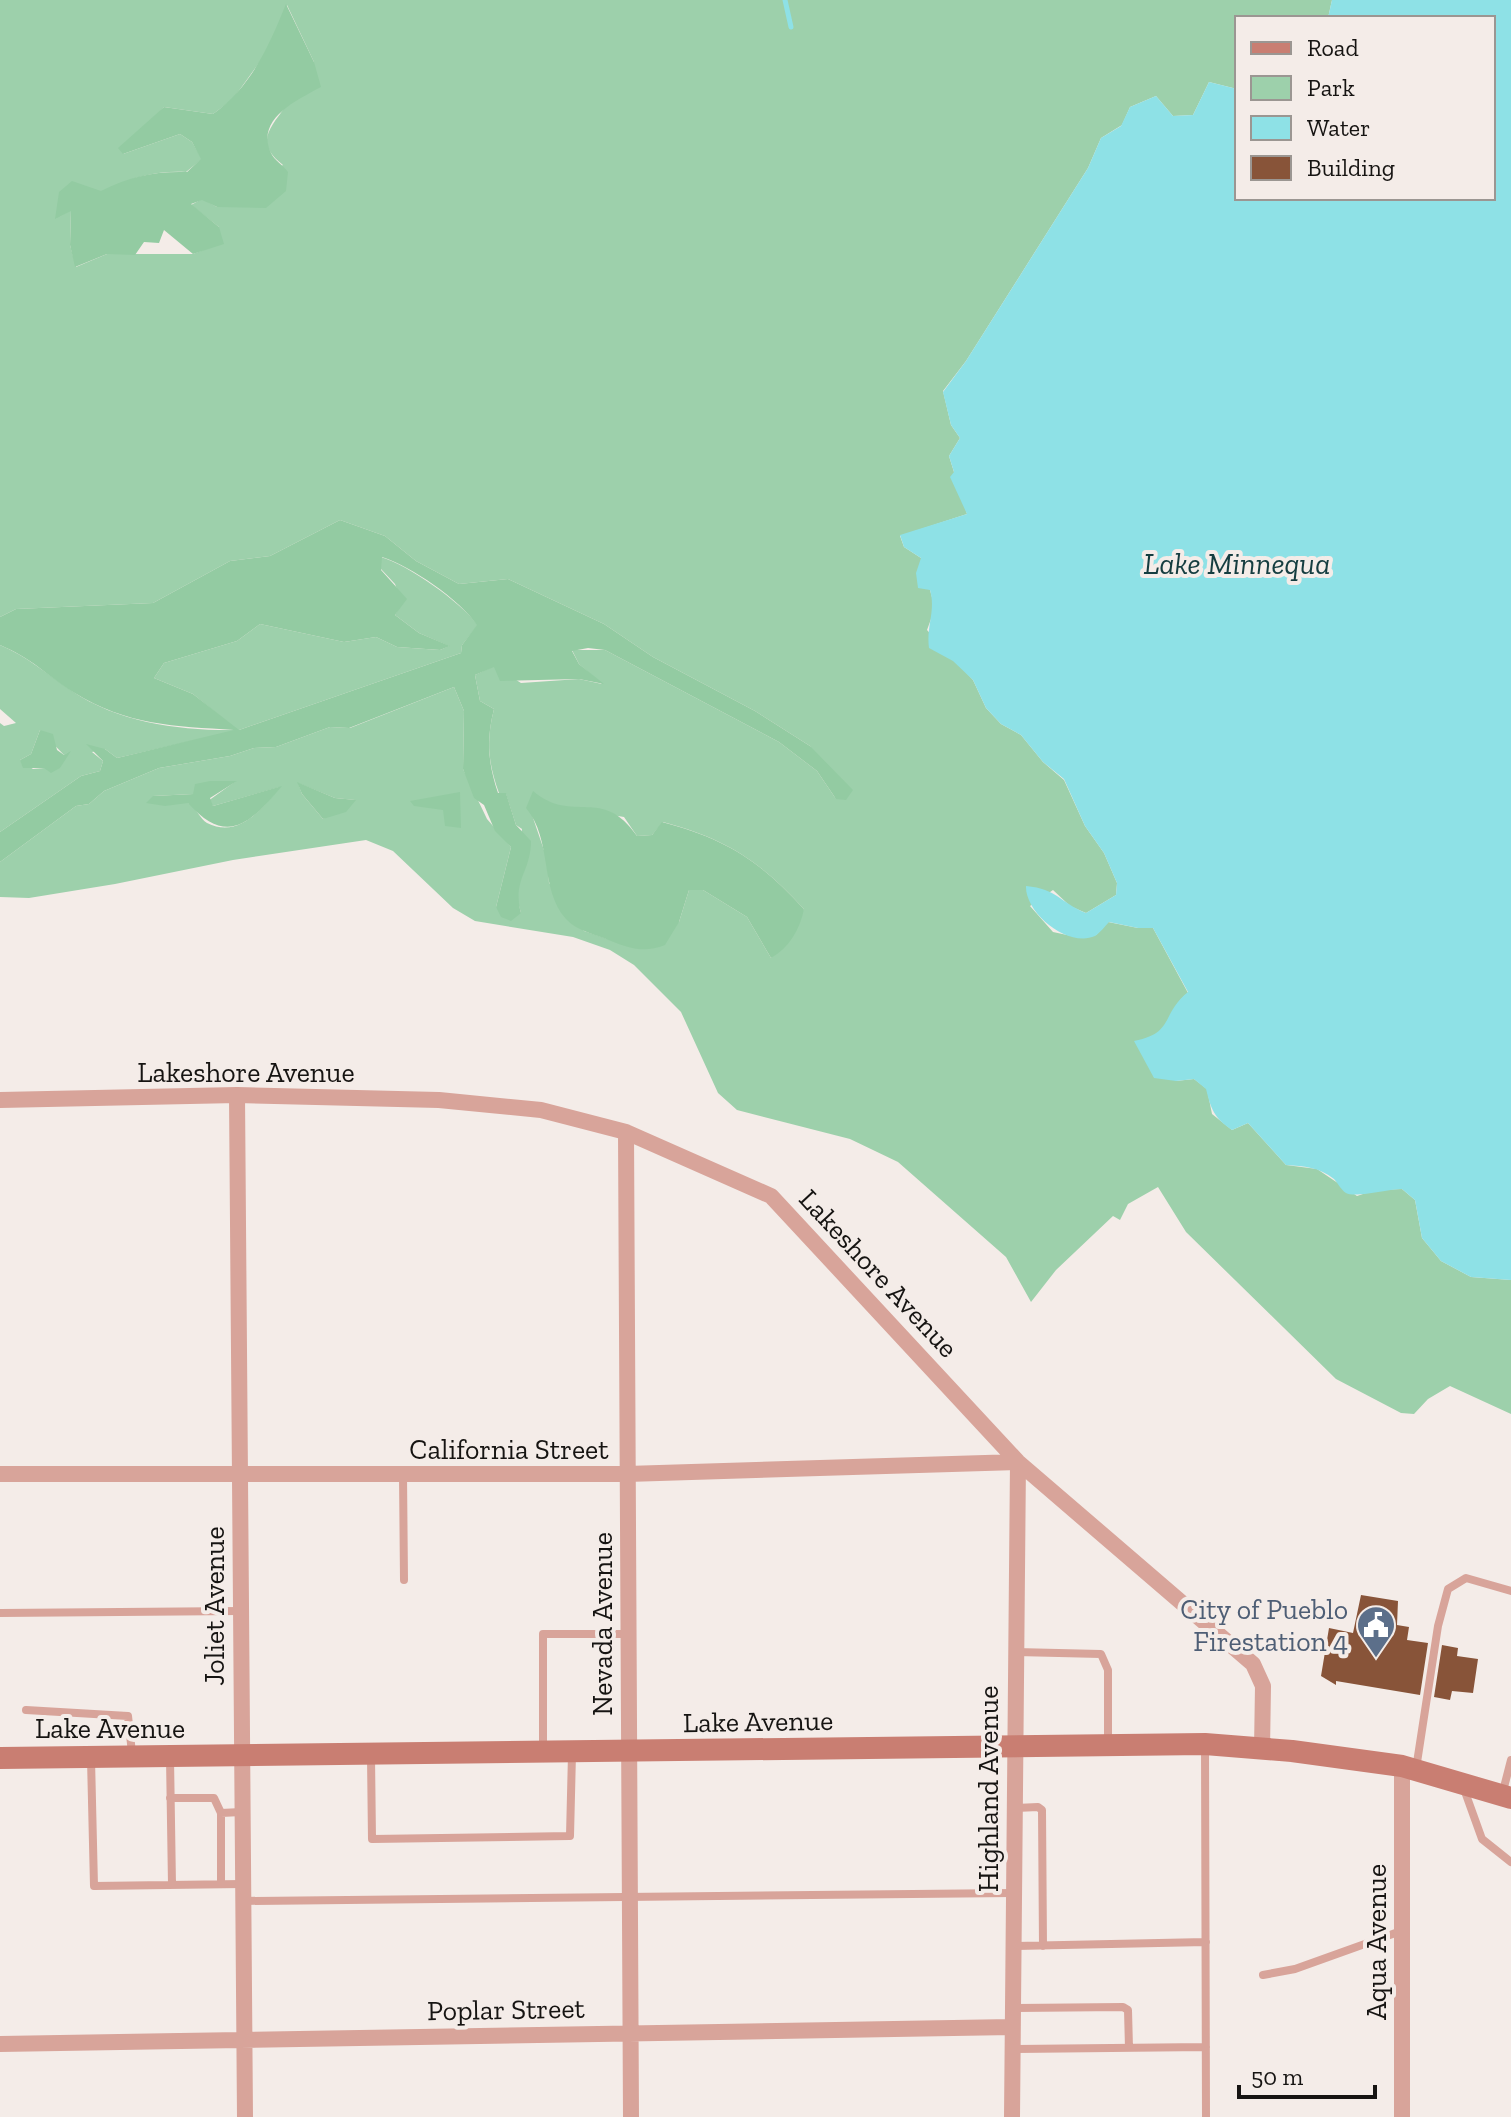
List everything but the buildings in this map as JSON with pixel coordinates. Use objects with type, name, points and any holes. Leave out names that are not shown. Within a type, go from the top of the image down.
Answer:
[{"type":"main road","name":"Lake Avenue","points":[[0,1758],[241,1758],[1205,1744],[1409,1768],[1507,1797]]},
{"type":"street","name":"Lakeshore Avenue","points":[[0,1100],[237,1095],[439,1100],[541,1110],[626,1132],[771,1196],[1018,1462],[1253,1664],[1263,1686],[1262,1749]]},
{"type":"street","name":"Joliet Avenue","points":[[237,1095],[245,2117]]},
{"type":"street","name":"Nevada Avenue","points":[[626,1132],[631,2117]]},
{"type":"street","name":"California Street","points":[[0,1474],[627,1474],[1018,1462]]},
{"type":"street","name":"Highland Avenue","points":[[1012,2117],[1018,1462]]},
{"type":"street","name":"Aqua Avenue","points":[[1402,2117],[1402,1930],[1409,1768]]},
{"type":"street","name":"Poplar Street","points":[[0,2044],[1012,2027]]},
{"type":"lane","points":[[403,1475],[404,1580]]},
{"type":"lane","points":[[1409,1768],[1448,1589],[1466,1578],[1511,1591]]},
{"type":"lane","points":[[0,1613],[240,1611]]},
{"type":"lane","points":[[543,1754],[543,1634],[628,1634]]},
{"type":"lane","points":[[1015,1652],[1101,1654],[1108,1670],[1108,1746]]},
{"type":"lane","points":[[26,1710],[128,1716],[132,1758]]},
{"type":"lane","points":[[1205,1744],[1206,2117]]},
{"type":"lane","points":[[371,1756],[372,1839],[570,1836],[572,1753]]},
{"type":"lane","points":[[91,1758],[94,1886],[242,1884]]},
{"type":"lane","points":[[170,1758],[172,1885]]},
{"type":"lane","points":[[1507,1797],[1511,1760]]},
{"type":"lane","points":[[1462,1784],[1482,1839],[1511,1862]]},
{"type":"lane","points":[[170,1798],[214,1798],[221,1813],[221,1884]]},
{"type":"lane","points":[[1013,1808],[1038,1807],[1042,1810],[1043,1946]]},
{"type":"lane","points":[[221,1813],[241,1812]]},
{"type":"lane","points":[[242,1901],[1013,1893]]},
{"type":"lane","points":[[1263,1975],[1295,1969],[1402,1930]]},
{"type":"lane","points":[[1013,1946],[1206,1942]]},
{"type":"lane","points":[[1012,2008],[1123,2007],[1128,2010],[1129,2048]]},
{"type":"lane","points":[[1012,2049],[1206,2047]]},
{"type":"green space","points":[[0,0],[1332,0],[1328,16],[1235,16],[1235,88],[1209,82],[1193,115],[1173,116],[1156,96],[1130,107],[1122,125],[1101,138],[1088,168],[966,361],[943,391],[951,425],[960,438],[949,456],[967,514],[900,536],[904,547],[921,558],[935,608],[927,630],[973,680],[986,708],[1001,724],[1021,735],[1043,762],[1064,780],[1117,883],[1116,895],[1086,913],[1070,906],[1053,890],[1030,906],[1053,932],[1081,938],[1096,935],[1108,922],[1153,928],[1188,993],[1155,1037],[1176,1081],[1194,1079],[1207,1089],[1212,1114],[1232,1130],[1248,1123],[1286,1165],[1317,1169],[1357,1196],[1375,1190],[1402,1189],[1415,1200],[1422,1238],[1441,1261],[1471,1277],[1511,1280],[1511,1414],[1450,1386],[1428,1399],[1414,1414],[1401,1413],[1336,1379],[1186,1232],[1158,1187],[1128,1204],[1120,1220],[1113,1216],[1056,1270],[1031,1302],[1006,1257],[898,1162],[850,1139],[737,1110],[718,1093],[681,1012],[634,965],[610,950],[573,937],[475,921],[453,908],[393,851],[366,840],[233,860],[29,898],[0,897],[0,862],[76,806],[89,804],[104,791],[159,768],[230,756],[254,748],[276,747],[330,727],[350,728],[454,687],[464,711],[463,769],[487,819],[511,847],[496,907],[521,913],[516,895],[522,829],[516,825],[506,794],[499,793],[495,782],[489,741],[494,709],[480,701],[475,675],[494,666],[521,683],[579,679],[602,684],[579,664],[572,650],[605,650],[779,742],[817,771],[836,799],[810,746],[755,711],[653,657],[604,624],[508,579],[459,584],[416,561],[385,536],[340,520],[270,556],[230,561],[153,603],[16,609],[0,617]],"holes":[[[287,5],[314,62],[270,129],[269,150],[283,165],[217,207],[202,199],[191,205],[219,227],[219,244],[193,254],[107,254],[76,267],[70,245],[71,210],[56,219],[87,200],[118,185],[150,174],[186,172],[202,159],[192,142],[180,134],[123,154],[164,107],[213,114],[233,99],[266,53]],[[236,781],[208,801],[213,806],[280,787],[249,819],[229,827],[207,823],[187,802],[153,796],[193,794]],[[298,783],[335,798],[355,800],[323,819],[302,794]],[[548,804],[624,817],[637,836],[652,835],[663,822],[705,836],[756,864],[804,909],[771,958],[747,917],[703,890],[689,890],[679,922],[608,939],[584,931],[549,883],[547,859],[532,815]]]},
{"type":"green space","points":[[286,4],[314,62],[321,87],[281,112],[269,130],[271,153],[288,172],[286,191],[266,208],[217,207],[202,200],[191,204],[219,227],[224,244],[193,254],[164,230],[159,243],[144,242],[135,255],[107,254],[75,267],[70,245],[71,211],[55,219],[59,192],[72,181],[101,191],[143,176],[187,172],[201,159],[192,142],[180,134],[123,154],[118,148],[164,107],[213,114],[226,103],[257,65]]},
{"type":"green space","points":[[340,520],[385,536],[416,561],[459,584],[508,579],[604,624],[653,657],[755,711],[810,746],[853,790],[846,800],[836,799],[817,771],[779,742],[605,650],[588,648],[572,651],[579,664],[604,684],[579,679],[500,681],[494,667],[475,675],[480,701],[494,709],[489,751],[498,793],[506,793],[516,825],[531,841],[520,884],[521,913],[511,921],[501,917],[496,907],[511,847],[495,831],[484,805],[474,798],[463,769],[464,711],[454,687],[349,728],[330,727],[276,747],[254,748],[230,756],[159,768],[104,791],[89,804],[76,806],[0,862],[0,832],[81,776],[100,771],[103,761],[86,744],[105,749],[117,758],[234,730],[152,722],[113,712],[93,703],[0,645],[0,617],[16,609],[153,603],[230,561],[270,556]],"holes":[[[382,557],[394,561],[447,595],[477,625],[462,645],[461,653],[239,730],[193,694],[154,678],[164,663],[237,641],[260,624],[344,642],[376,637],[397,647],[440,650],[450,646],[419,633],[395,615],[407,599],[381,570]]]},
{"type":"green space","points":[[381,557],[406,568],[447,595],[470,616],[478,625],[462,645],[461,653],[239,730],[117,758],[105,749],[92,752],[103,761],[100,771],[81,776],[0,832],[0,723],[4,726],[16,723],[0,709],[0,645],[90,702],[110,711],[173,727],[237,730],[193,694],[154,678],[164,663],[237,641],[260,624],[344,642],[376,637],[397,647],[440,650],[449,646],[419,633],[395,615],[402,603],[395,584],[381,569]],"holes":[[[40,730],[64,755],[69,752],[44,768],[33,769],[20,760],[31,754]]]},
{"type":"green space","points":[[40,730],[53,734],[57,750],[64,755],[71,751],[60,768],[51,773],[44,768],[23,768],[20,760],[31,754]]},
{"type":"green space","points":[[237,781],[210,798],[213,806],[282,786],[249,819],[227,827],[202,816],[188,803],[165,806],[146,803],[153,796],[193,794],[195,784]]},
{"type":"green space","points":[[297,782],[335,798],[356,800],[346,812],[323,819],[302,794]]},
{"type":"green space","points":[[533,791],[561,805],[612,812],[637,836],[652,835],[662,822],[723,844],[756,864],[804,909],[797,931],[783,949],[771,958],[747,917],[703,890],[689,890],[679,922],[665,945],[632,948],[576,927],[566,919],[552,894],[540,835],[526,808]]},
{"type":"green space","points":[[460,792],[461,828],[445,826],[443,810],[414,806],[410,801]]},
{"type":"water","name":"Lake Minnequa","points":[[1332,0],[1511,0],[1511,1280],[1471,1277],[1441,1261],[1422,1238],[1415,1200],[1402,1189],[1346,1193],[1323,1172],[1286,1165],[1248,1123],[1232,1130],[1226,1126],[1214,1112],[1206,1089],[1194,1079],[1176,1081],[1154,1078],[1134,1041],[1147,1038],[1162,1028],[1179,1000],[1188,992],[1153,928],[1109,922],[1095,936],[1073,937],[1050,926],[1033,907],[1026,886],[1052,893],[1086,913],[1116,895],[1117,883],[1104,853],[1085,826],[1064,779],[1043,762],[1021,735],[1001,724],[986,708],[973,680],[953,661],[929,648],[930,590],[918,588],[916,573],[921,558],[904,547],[900,535],[967,514],[950,477],[954,472],[949,456],[960,438],[951,425],[943,392],[966,361],[1088,168],[1101,138],[1121,126],[1130,107],[1156,96],[1173,116],[1193,115],[1209,82],[1235,88],[1235,200],[1495,200],[1495,16],[1328,16]]},
{"type":"waterway","points":[[785,0],[791,27]]},
{"type":"place","name":"City of Pueblo Firestation 4","points":[[1376,1659]]}]
